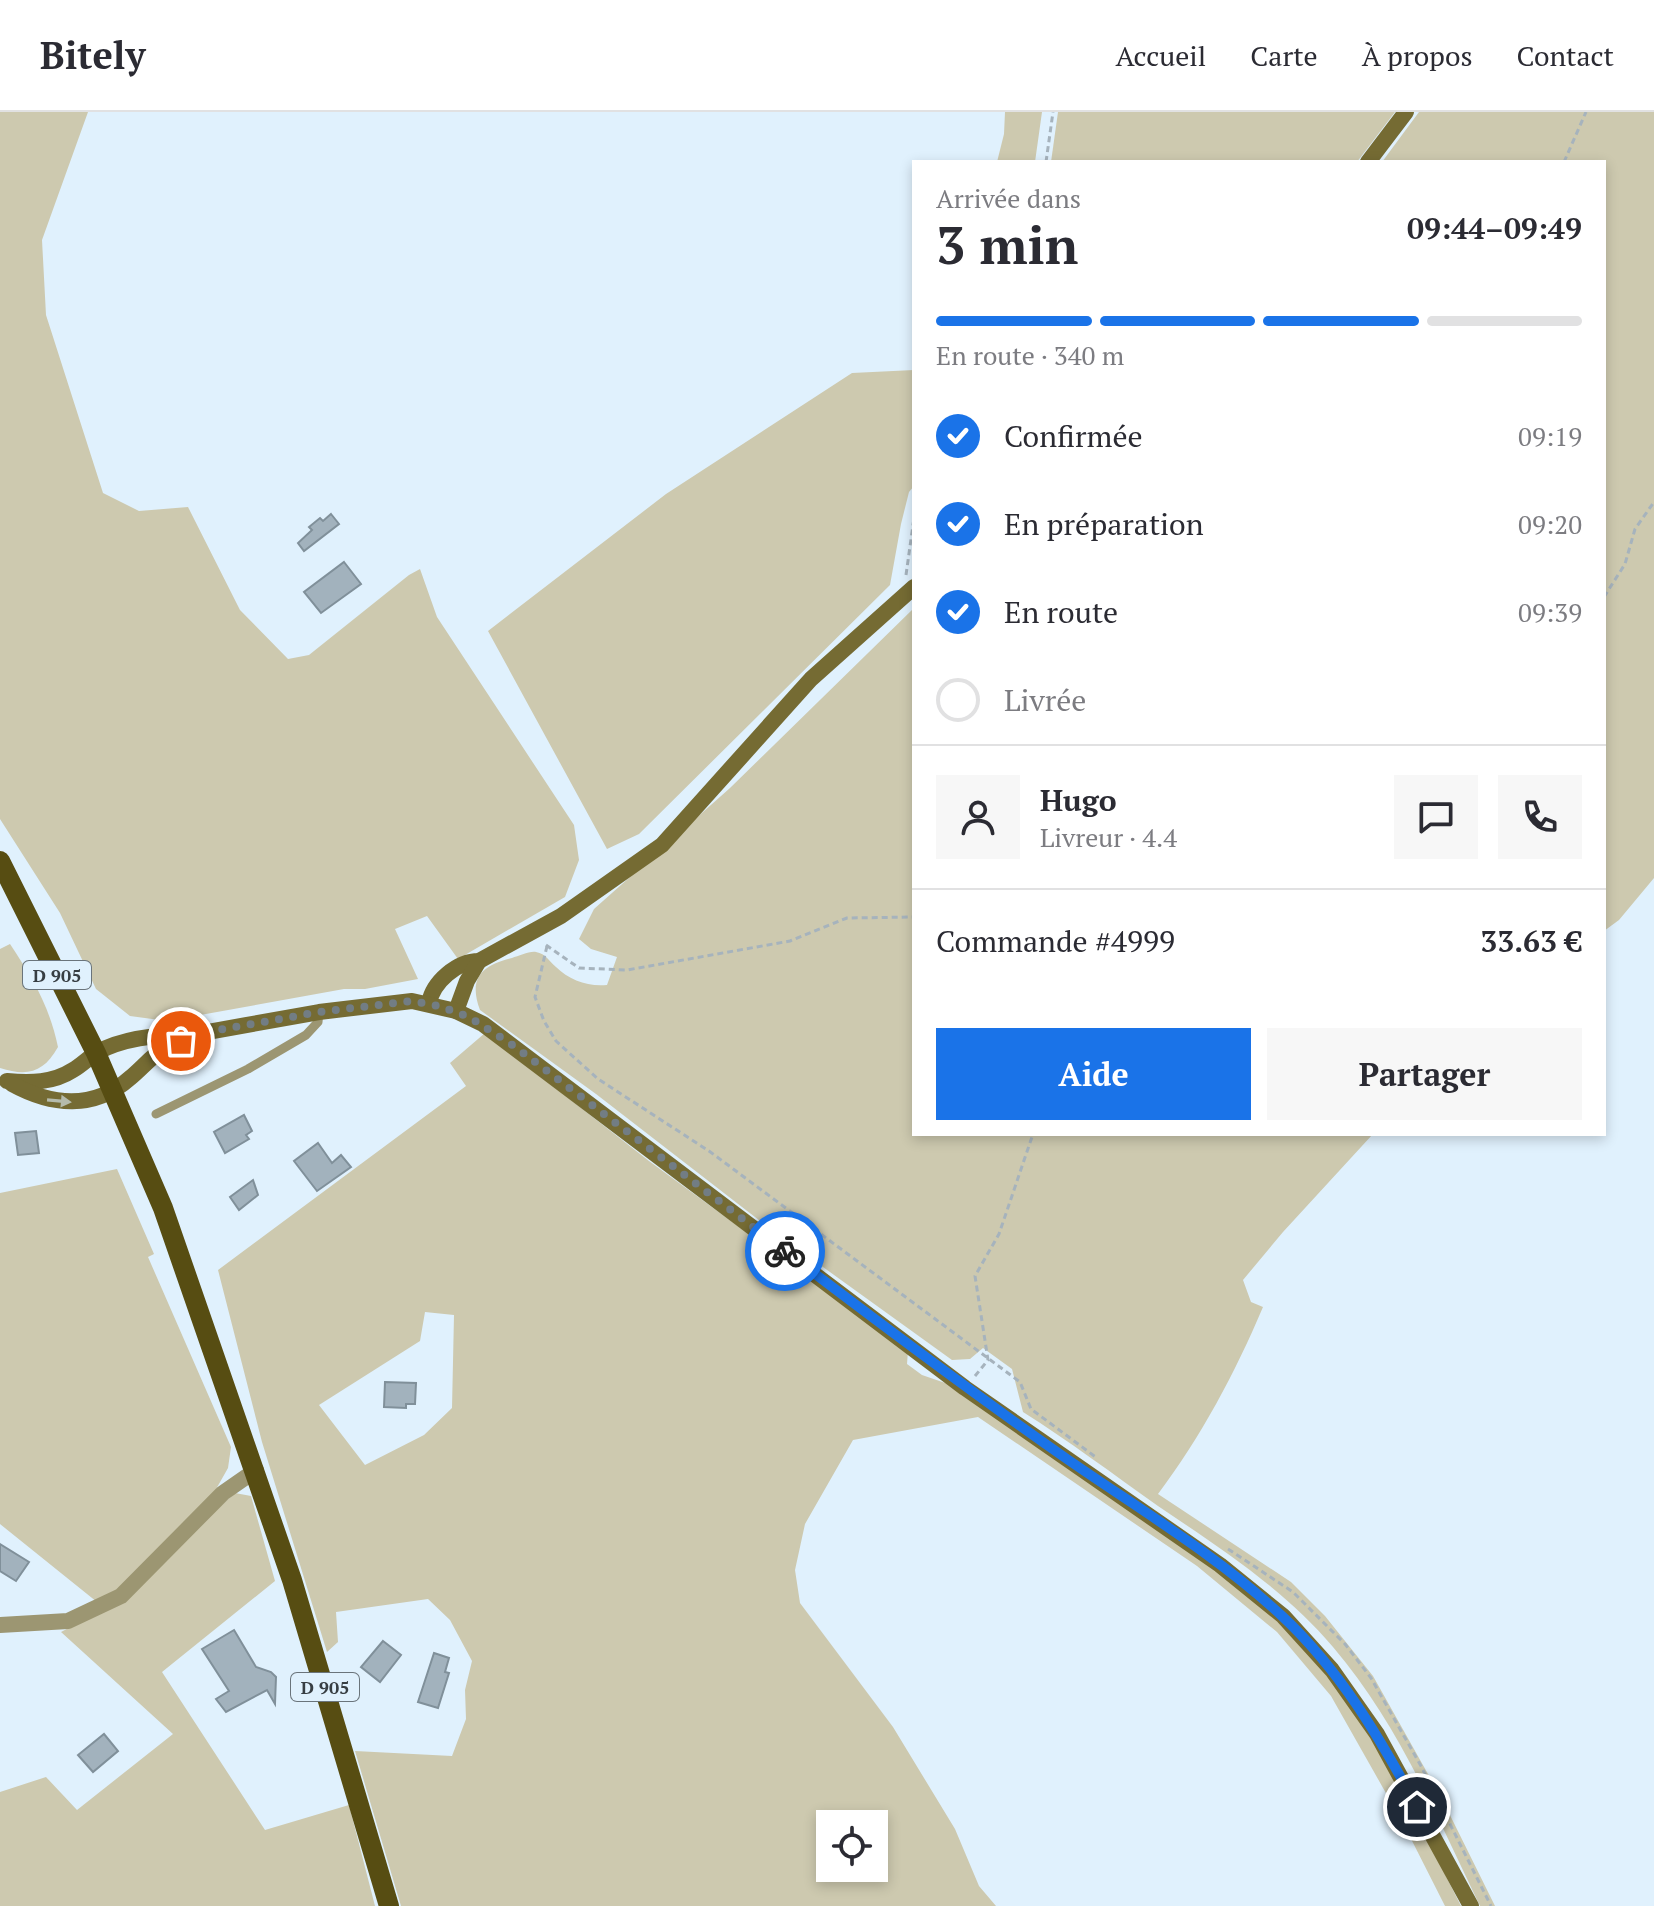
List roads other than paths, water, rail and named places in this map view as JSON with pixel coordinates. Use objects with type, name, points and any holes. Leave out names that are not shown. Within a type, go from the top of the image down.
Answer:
[{"type":"main road","name":"D 905","points":[[0,861],[113,1089],[163,1208],[292,1580],[389,1906]]},
{"type":"street","points":[[1370,160],[1406,112]]},
{"type":"street","points":[[429,1003],[433,989],[444,977],[561,916],[662,845],[811,679],[908,591]]},
{"type":"street","points":[[456,1011],[467,981],[479,961]]},
{"type":"street","points":[[4,1080],[39,1082],[57,1078],[71,1072],[96,1053],[152,1038],[412,1001],[456,1011],[483,1024],[965,1388],[1220,1565],[1283,1616],[1332,1670],[1377,1734],[1471,1906]]},
{"type":"street","points":[[4,1080],[45,1100],[70,1103],[113,1089],[164,1048],[196,1034]]},
{"type":"street","points":[[0,1625],[68,1621],[121,1596],[223,1493],[256,1470]]},
{"type":"lane","points":[[156,1114],[248,1069],[306,1035],[318,1022],[319,1012]]}]
